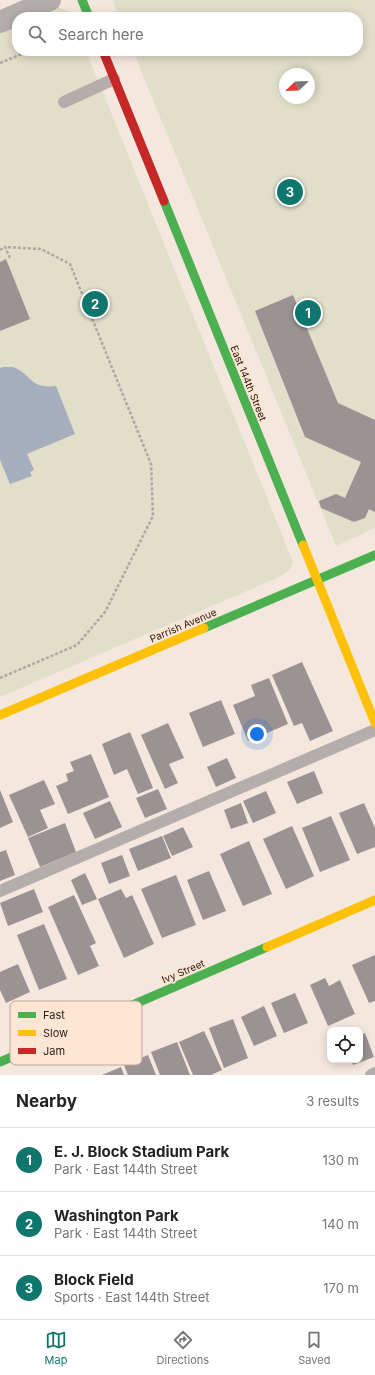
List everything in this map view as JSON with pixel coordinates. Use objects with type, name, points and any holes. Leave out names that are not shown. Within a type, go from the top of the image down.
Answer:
[{"type":"street","points":[[23,12],[50,0]]},
{"type":"street","points":[[82,0],[87,12]]},
{"type":"street","points":[[0,22],[12,17]]},
{"type":"street","name":"East 144th Street","points":[[104,56],[375,723]]},
{"type":"street","name":"Parrish Avenue","points":[[0,715],[375,555]]},
{"type":"street","name":"Ivy Street","points":[[141,1001],[375,900]]},
{"type":"street","name":"Ivy Street","points":[[0,1062],[10,1058]]},
{"type":"lane","points":[[64,102],[114,79]]},
{"type":"lane","points":[[0,891],[375,730]]},
{"type":"lane","points":[[371,1075],[375,1073]]},
{"type":"path","points":[[0,63],[17,56]]},
{"type":"path","points":[[6,247],[10,258]]},
{"type":"path","points":[[0,250],[6,247],[41,250],[70,264],[151,464],[153,516],[105,612],[77,644],[0,678]]},
{"type":"shaded area","points":[[112,0],[375,0],[375,528],[336,546],[135,56],[363,56],[363,12],[117,12]]},
{"type":"shaded area","points":[[56,7],[70,12],[44,12]]},
{"type":"shaded area","points":[[12,26],[12,56],[88,56],[293,562],[289,571],[277,578],[0,697],[0,32]]},
{"type":"water","points":[[13,367],[41,385],[56,386],[75,434],[27,454],[34,470],[30,472],[32,476],[10,484],[0,460],[0,368]]},
{"type":"building","points":[[6,259],[30,319],[0,331],[0,262]]},
{"type":"building","points":[[293,295],[338,403],[375,420],[375,512],[369,509],[365,518],[354,522],[321,508],[319,501],[336,494],[345,498],[361,462],[305,437],[255,311]]},
{"type":"building","points":[[302,662],[333,731],[310,741],[302,723],[294,726],[272,675]]},
{"type":"building","points":[[269,678],[288,724],[248,741],[233,705],[255,696],[251,685]]},
{"type":"building","points":[[221,700],[235,734],[203,747],[189,713]]},
{"type":"building","points":[[168,723],[184,758],[169,764],[178,783],[165,789],[141,735]]},
{"type":"building","points":[[130,732],[153,788],[138,794],[127,769],[114,775],[102,744]]},
{"type":"building","points":[[91,754],[109,797],[68,814],[56,786],[68,781],[66,774],[74,771],[70,762]]},
{"type":"building","points":[[227,758],[236,778],[216,787],[207,767]]},
{"type":"building","points":[[314,771],[323,793],[297,804],[287,782]]},
{"type":"building","points":[[44,780],[55,804],[40,810],[48,828],[28,837],[9,795]]},
{"type":"building","points":[[158,789],[167,809],[145,818],[136,798]]},
{"type":"building","points":[[0,790],[13,822],[0,828]]},
{"type":"building","points":[[266,791],[276,813],[253,823],[243,801]]},
{"type":"building","points":[[110,801],[122,827],[95,839],[83,813]]},
{"type":"building","points":[[241,803],[248,823],[231,829],[224,810]]},
{"type":"building","points":[[364,803],[375,828],[375,847],[357,854],[339,813]]},
{"type":"building","points":[[331,816],[350,860],[320,872],[302,828]]},
{"type":"building","points":[[65,823],[76,852],[40,867],[28,838]]},
{"type":"building","points":[[292,826],[314,876],[286,889],[263,839]]},
{"type":"building","points":[[183,827],[193,847],[172,856],[163,836]]},
{"type":"building","points":[[162,836],[171,858],[138,871],[129,849]]},
{"type":"building","points":[[249,841],[272,894],[243,906],[220,854]]},
{"type":"building","points":[[6,850],[15,875],[0,881],[0,852]]},
{"type":"building","points":[[122,855],[130,876],[109,884],[101,863]]},
{"type":"building","points":[[209,871],[226,911],[203,920],[187,880]]},
{"type":"building","points":[[85,873],[97,899],[82,905],[71,880]]},
{"type":"building","points":[[176,875],[196,925],[162,938],[141,889]]},
{"type":"building","points":[[34,889],[43,912],[8,926],[0,903]]},
{"type":"building","points":[[121,889],[126,898],[132,895],[154,944],[124,958],[98,899]]},
{"type":"building","points":[[74,895],[96,943],[90,946],[99,966],[78,975],[48,907]]},
{"type":"building","points":[[44,924],[67,979],[39,990],[17,935]]},
{"type":"building","points":[[375,955],[375,1001],[369,1003],[352,965]]},
{"type":"building","points":[[18,964],[30,992],[6,1003],[0,990],[0,972]]},
{"type":"building","points":[[325,978],[329,986],[340,980],[355,1014],[328,1026],[310,985]]},
{"type":"building","points":[[295,993],[308,1023],[284,1033],[271,1003]]},
{"type":"building","points":[[264,1006],[277,1036],[254,1046],[241,1017]]},
{"type":"building","points":[[233,1019],[248,1058],[224,1068],[209,1028]]},
{"type":"building","points":[[204,1031],[222,1070],[211,1075],[193,1075],[179,1042]]},
{"type":"building","points":[[365,1033],[374,1057],[363,1061],[363,1034]]},
{"type":"building","points":[[177,1042],[190,1075],[160,1075],[151,1052]]},
{"type":"building","points":[[148,1055],[156,1075],[128,1075],[124,1065],[142,1065],[142,1058]]},
{"type":"building","points":[[121,1067],[124,1075],[102,1075]]},
{"type":"traffic: fast","points":[[82,0],[87,12]]},
{"type":"traffic: fast","points":[[164,201],[303,545]]},
{"type":"traffic: fast","points":[[204,628],[375,555]]},
{"type":"traffic: fast","points":[[142,1001],[267,947]]},
{"type":"traffic: fast","points":[[0,1062],[10,1058]]},
{"type":"traffic: slow","points":[[303,545],[375,723]]},
{"type":"traffic: slow","points":[[0,715],[204,628]]},
{"type":"traffic: slow","points":[[267,947],[375,900]]},
{"type":"traffic: jam","points":[[105,56],[164,201]]},
{"type":"place","name":"Block Field","points":[[290,192]]},
{"type":"place","name":"Washington Park","points":[[95,304]]},
{"type":"place","name":"E. J. Block Stadium Park","points":[[308,313]]}]
